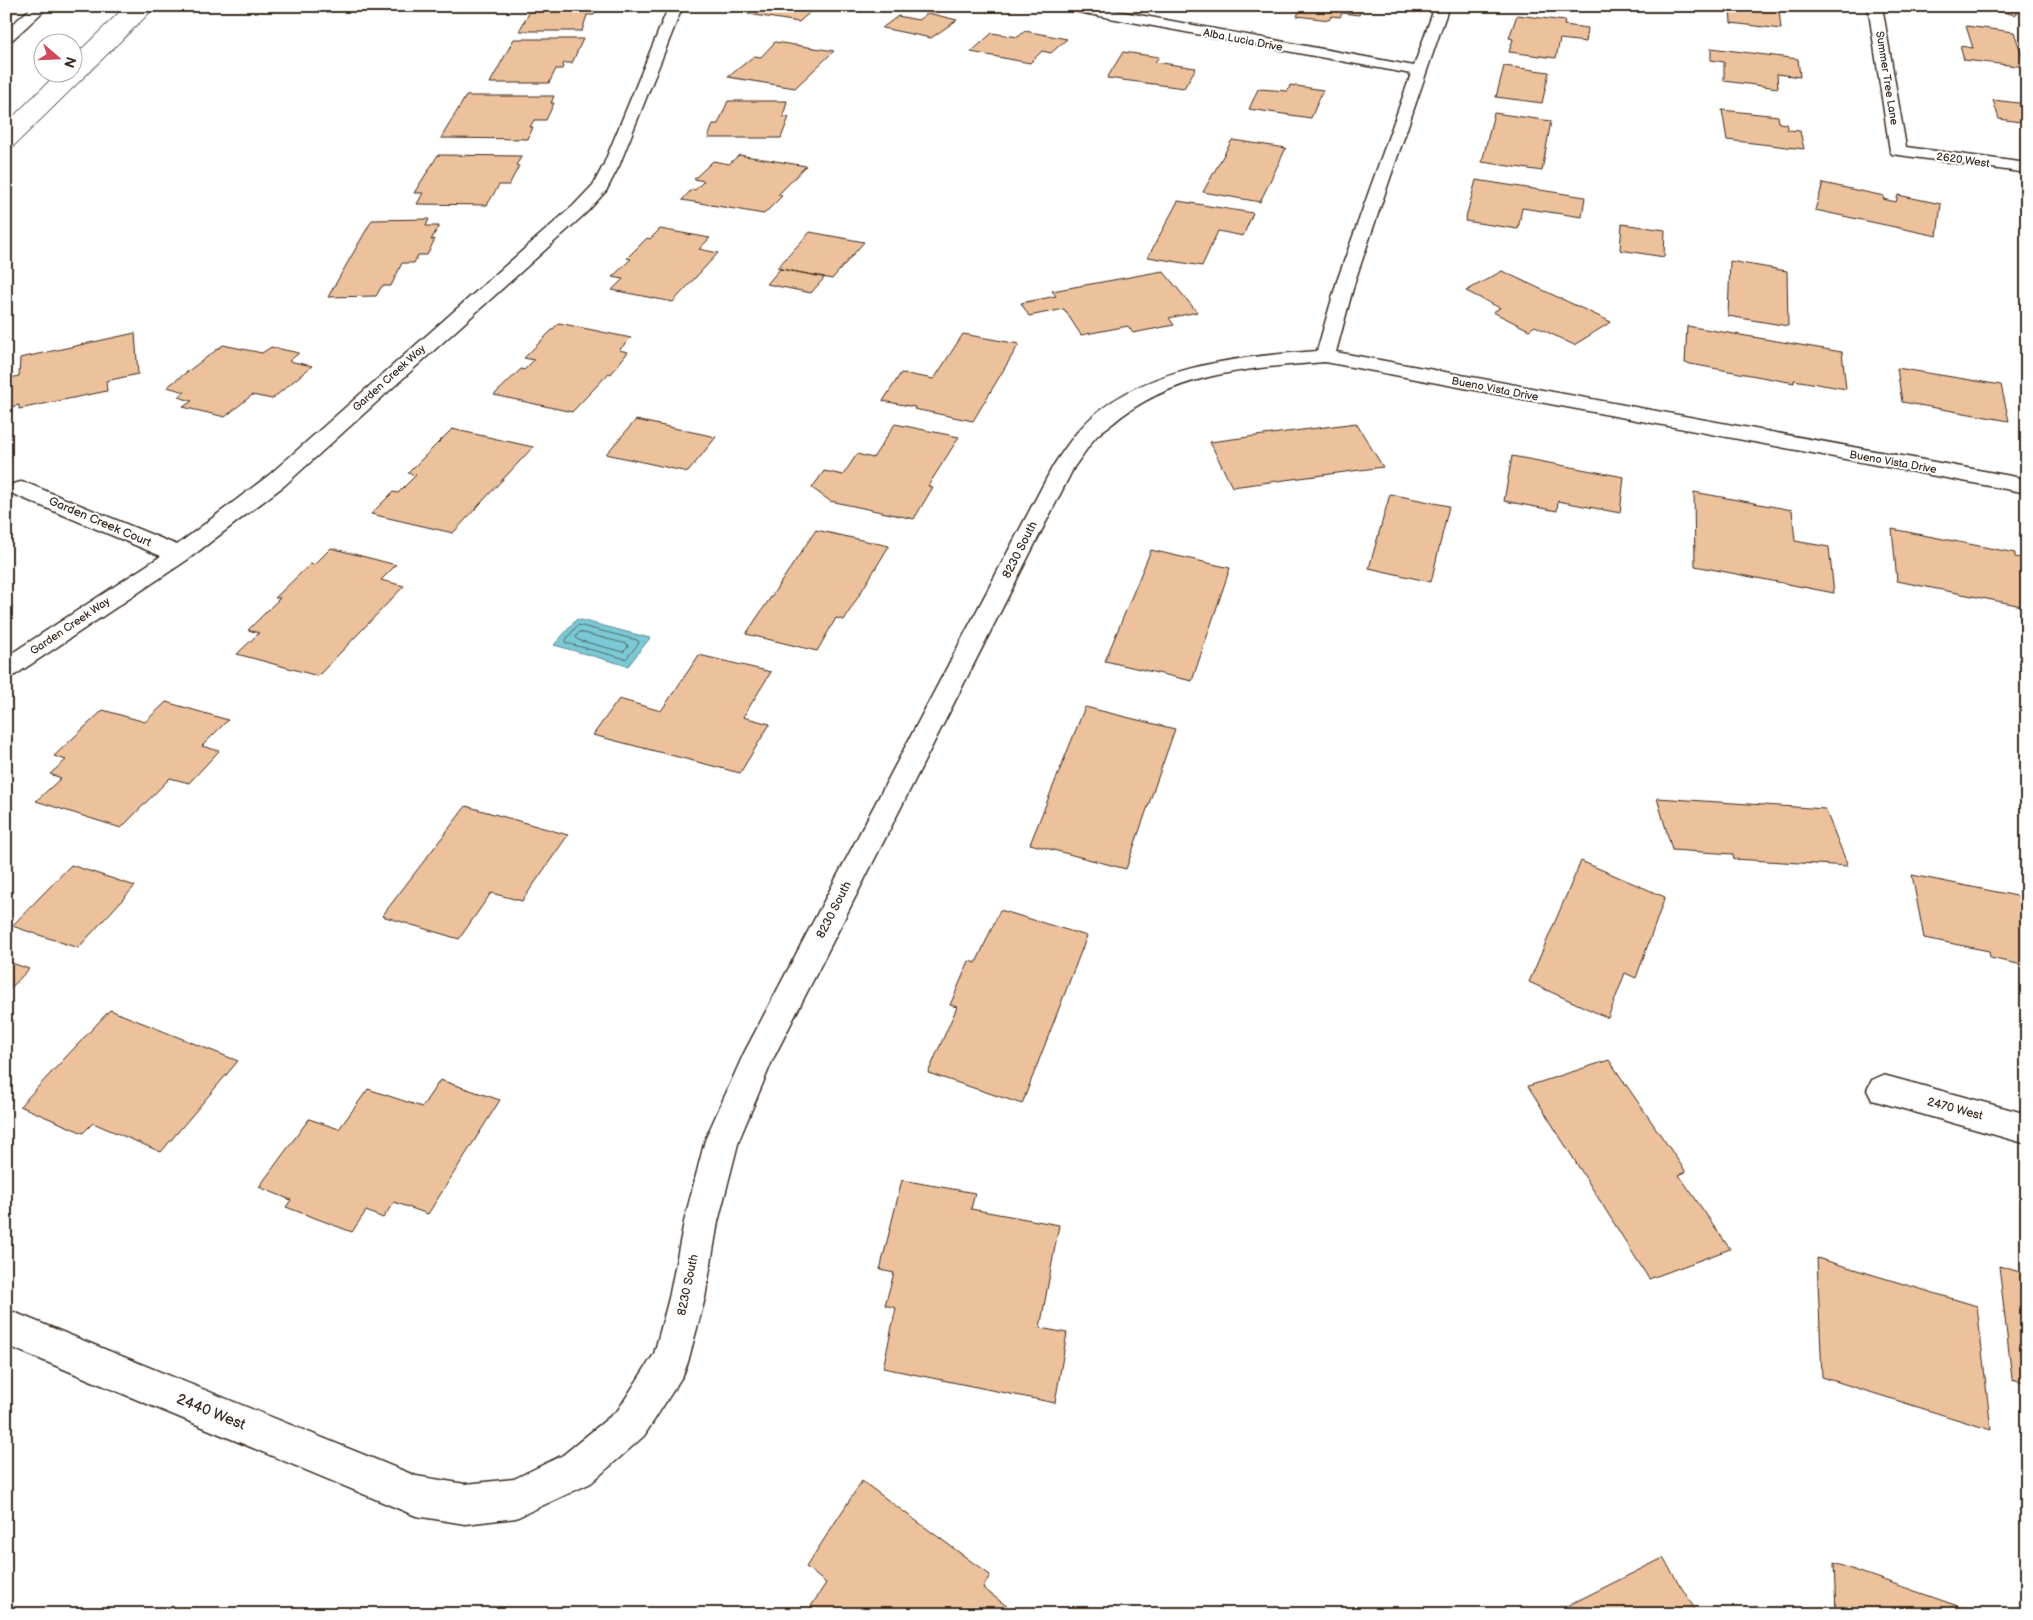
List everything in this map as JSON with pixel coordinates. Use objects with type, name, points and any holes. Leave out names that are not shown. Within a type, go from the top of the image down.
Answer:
[{"type":"street","points":[[6,38],[42,6]]},
{"type":"street","name":"Garden Creek Way","points":[[6,669],[179,555],[276,480],[580,209],[600,187],[611,166],[673,13],[678,6]]},
{"type":"street","name":"Alba Lucia Drive","points":[[1067,6],[1419,72]]},
{"type":"street","points":[[1325,356],[1346,281],[1442,6]]},
{"type":"street","name":"Summer Tree Lane","points":[[1875,6],[1898,151]]},
{"type":"street","name":"2620 West","points":[[1898,151],[2027,168]]},
{"type":"street","name":"Bueno Vista Drive","points":[[1325,356],[1487,388],[2027,486]]},
{"type":"street","name":"8230 South","points":[[416,1496],[465,1504],[516,1498],[576,1469],[631,1423],[641,1408],[670,1362],[687,1298],[701,1222],[722,1140],[760,1053],[1064,466],[1088,433],[1120,406],[1160,385],[1211,369],[1265,361],[1325,356]]},
{"type":"street","name":"Garden Creek Court","points":[[21,488],[179,555]]},
{"type":"street","name":"2470 West","points":[[1883,1090],[2027,1129]]},
{"type":"street","name":"2440 West","points":[[6,1328],[416,1496]]},
{"type":"water","points":[[577,619],[650,638],[628,666],[554,645]]},
{"type":"building","points":[[533,6],[603,6],[598,8],[594,15],[587,15],[582,31],[519,31]]},
{"type":"building","points":[[757,6],[817,6],[799,22],[748,14]]},
{"type":"building","points":[[1302,6],[1363,7],[1359,15],[1342,13],[1340,17],[1332,16],[1329,20],[1297,16]]},
{"type":"building","points":[[1727,6],[1772,6],[1772,9],[1779,10],[1781,29],[1731,23],[1730,7]]},
{"type":"building","points":[[1980,6],[2026,6],[2015,15]]},
{"type":"building","points":[[928,13],[957,20],[931,38],[882,28],[898,16],[918,20]]},
{"type":"building","points":[[1517,15],[1565,21],[1564,25],[1588,28],[1586,42],[1560,39],[1556,58],[1509,52],[1513,39],[1509,38]]},
{"type":"building","points":[[1966,26],[2014,32],[2026,67],[1964,60],[1960,46],[1973,48]]},
{"type":"building","points":[[1025,31],[1067,39],[1051,53],[1042,51],[1030,63],[971,52],[992,33],[1018,37]]},
{"type":"building","points":[[514,39],[583,39],[572,63],[564,63],[562,69],[556,69],[549,83],[490,83]]},
{"type":"building","points":[[775,42],[834,51],[795,88],[728,77],[754,56],[761,57]]},
{"type":"building","points":[[1711,48],[1798,59],[1800,77],[1777,74],[1778,88],[1724,81],[1724,62],[1711,60]]},
{"type":"building","points":[[1123,52],[1159,57],[1155,62],[1196,68],[1184,88],[1107,78]]},
{"type":"building","points":[[1504,66],[1549,72],[1542,103],[1496,97]]},
{"type":"building","points":[[1290,85],[1323,90],[1311,118],[1249,109],[1258,89],[1288,91]]},
{"type":"building","points":[[466,96],[554,96],[551,103],[554,103],[546,120],[534,120],[530,127],[533,127],[528,139],[441,138]]},
{"type":"building","points":[[1993,100],[2027,104],[2027,123],[1999,119]]},
{"type":"building","points":[[728,101],[787,101],[783,117],[789,117],[781,138],[708,138],[713,124],[718,124]]},
{"type":"building","points":[[1722,110],[1778,116],[1779,123],[1786,124],[1788,130],[1800,131],[1804,149],[1727,140]]},
{"type":"building","points":[[1494,113],[1551,121],[1542,171],[1482,162]]},
{"type":"building","points":[[1232,140],[1286,148],[1260,202],[1203,192]]},
{"type":"building","points":[[438,155],[522,156],[516,165],[519,166],[509,185],[499,185],[487,205],[417,204],[423,193],[414,193]]},
{"type":"building","points":[[739,155],[806,166],[778,195],[782,196],[764,214],[682,200],[692,189],[695,190],[704,181],[694,179],[713,161],[729,164]]},
{"type":"building","points":[[1476,180],[1585,197],[1582,217],[1522,208],[1518,229],[1465,221]]},
{"type":"building","points":[[1823,183],[1884,196],[1883,199],[1896,202],[1898,195],[1941,204],[1937,236],[1815,210]]},
{"type":"building","points":[[1178,201],[1253,213],[1243,236],[1218,231],[1202,266],[1148,257]]},
{"type":"building","points":[[429,219],[426,226],[439,226],[431,240],[435,239],[427,255],[418,255],[414,263],[402,263],[391,286],[382,286],[376,296],[328,297],[372,220]]},
{"type":"building","points":[[1622,224],[1665,230],[1664,257],[1620,250]]},
{"type":"building","points":[[660,229],[710,238],[699,249],[718,253],[673,302],[612,290],[623,279],[612,277],[631,259],[627,258],[647,238],[650,239]]},
{"type":"building","points":[[810,232],[864,242],[832,279],[777,268]]},
{"type":"building","points":[[1730,261],[1787,271],[1788,326],[1728,316]]},
{"type":"building","points":[[780,269],[825,277],[811,293],[767,284]]},
{"type":"building","points":[[1163,271],[1197,312],[1169,318],[1174,325],[1133,333],[1128,326],[1081,335],[1064,309],[1029,316],[1021,303],[1056,296],[1052,291]]},
{"type":"building","points":[[1502,271],[1611,322],[1574,345],[1535,326],[1529,330],[1493,312],[1500,308],[1466,291]]},
{"type":"building","points":[[559,323],[631,338],[619,350],[628,352],[611,374],[609,373],[572,412],[494,395],[521,369],[524,370],[534,360],[524,358]]},
{"type":"building","points":[[1687,326],[1842,352],[1846,389],[1794,380],[1794,383],[1685,363]]},
{"type":"building","points":[[135,333],[138,374],[106,381],[107,391],[19,409],[19,405],[6,408],[6,379],[19,376],[20,358]]},
{"type":"building","points":[[963,334],[1019,344],[973,421],[883,401],[901,373],[934,379]]},
{"type":"building","points":[[223,345],[262,353],[271,347],[299,353],[289,361],[312,366],[272,399],[252,395],[225,417],[183,407],[192,401],[178,397],[185,392],[167,387]]},
{"type":"building","points":[[1897,368],[2001,385],[2009,421],[1902,402]]},
{"type":"building","points":[[636,420],[716,437],[688,472],[606,454]]},
{"type":"building","points":[[1356,423],[1383,467],[1232,487],[1210,442]]},
{"type":"building","points":[[895,424],[959,437],[928,486],[933,487],[914,519],[830,501],[812,488],[824,471],[843,475],[857,454],[873,458]]},
{"type":"building","points":[[452,429],[533,447],[453,533],[371,514],[393,492],[398,493],[416,475],[408,473]]},
{"type":"building","points":[[1512,456],[1624,477],[1620,513],[1558,501],[1557,511],[1504,501]]},
{"type":"building","points":[[1694,492],[1792,510],[1795,541],[1829,547],[1834,593],[1695,566]]},
{"type":"building","points":[[1390,494],[1449,506],[1431,582],[1369,568]]},
{"type":"building","points":[[1892,529],[2015,553],[2015,557],[2027,559],[2027,607],[1897,581]]},
{"type":"building","points":[[816,530],[889,546],[844,620],[836,618],[817,651],[746,634]]},
{"type":"building","points":[[331,548],[396,565],[381,580],[404,586],[318,676],[237,654],[259,633],[248,630],[280,598],[275,598],[310,564],[314,565]]},
{"type":"building","points":[[1151,550],[1230,568],[1192,681],[1105,661]]},
{"type":"building","points":[[699,655],[771,672],[743,717],[770,724],[740,773],[593,735],[619,699],[661,711]]},
{"type":"building","points":[[166,702],[228,720],[202,746],[219,751],[189,783],[170,778],[121,828],[36,801],[61,778],[50,774],[66,760],[54,756],[103,710],[145,722]]},
{"type":"building","points":[[1085,707],[1175,729],[1126,869],[1030,844]]},
{"type":"building","points":[[1657,798],[1825,809],[1848,866],[1734,859],[1733,854],[1672,850]]},
{"type":"building","points":[[466,806],[568,835],[522,901],[491,893],[459,939],[382,916]]},
{"type":"building","points":[[1581,861],[1665,897],[1636,978],[1625,973],[1608,1018],[1529,982]]},
{"type":"building","points":[[71,865],[135,886],[78,948],[12,926]]},
{"type":"building","points":[[1912,875],[2027,898],[2027,966],[1990,958],[1989,951],[1924,938]]},
{"type":"building","points":[[1000,910],[1087,936],[1022,1104],[928,1073],[957,1007],[950,1005],[969,961],[976,963]]},
{"type":"building","points":[[6,961],[29,969],[6,993]]},
{"type":"building","points":[[110,1010],[238,1061],[161,1152],[93,1123],[83,1133],[20,1106]]},
{"type":"building","points":[[1609,1060],[1686,1172],[1679,1175],[1730,1249],[1649,1279],[1528,1086]]},
{"type":"building","points":[[440,1080],[500,1100],[428,1214],[394,1202],[383,1218],[366,1211],[352,1232],[286,1207],[291,1200],[259,1187],[309,1119],[339,1129],[368,1089],[422,1107]]},
{"type":"building","points":[[902,1180],[975,1193],[971,1209],[1059,1225],[1040,1328],[1067,1333],[1055,1403],[883,1368],[896,1308],[885,1305],[894,1273],[880,1270]]},
{"type":"building","points":[[1817,1258],[1977,1306],[1991,1430],[1822,1377]]},
{"type":"building","points":[[1999,1266],[2027,1274],[2027,1383],[2012,1379]]},
{"type":"building","points":[[862,1481],[990,1575],[983,1588],[1017,1614],[806,1614],[826,1583],[806,1567]]},
{"type":"building","points":[[1663,1558],[1698,1614],[1551,1614]]},
{"type":"building","points":[[1834,1563],[1981,1614],[1836,1614]]},
{"type":"tram line","points":[[82,48],[125,6]]},
{"type":"tram line","points":[[6,154],[157,6]]},
{"type":"tram line","points":[[6,123],[48,82]]}]
